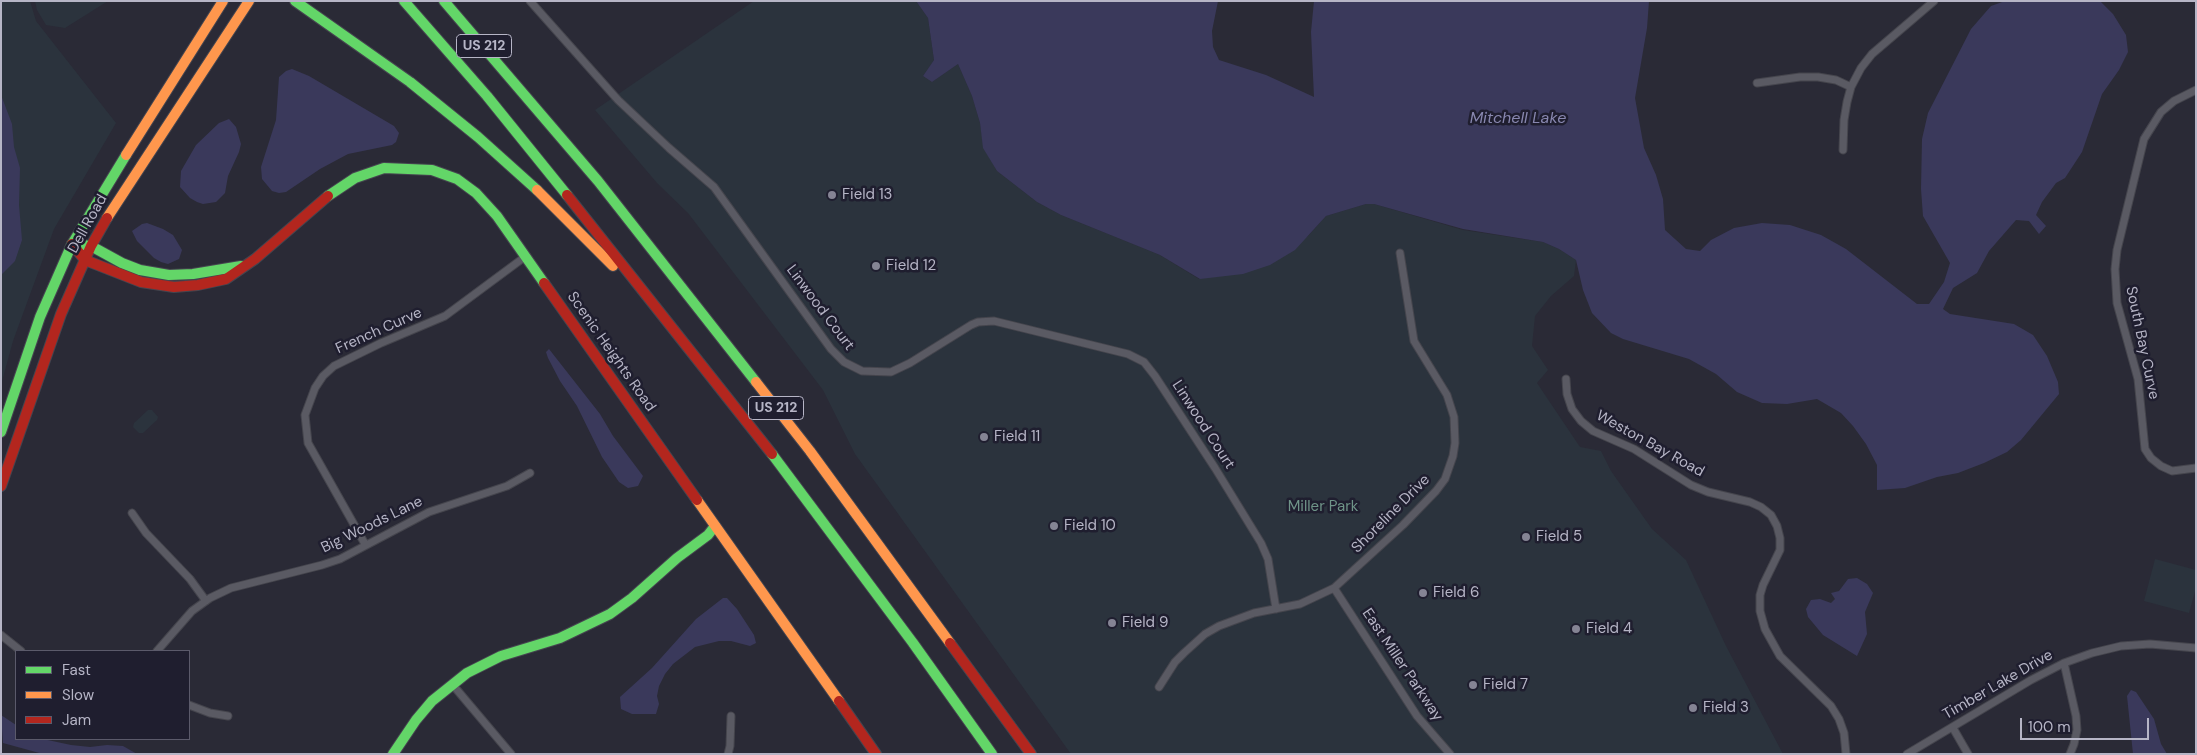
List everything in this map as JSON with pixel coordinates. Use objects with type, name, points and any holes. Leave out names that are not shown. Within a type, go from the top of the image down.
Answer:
[{"type":"main road","name":"Dell Road","points":[[1,432],[40,317],[72,244],[100,194],[223,1]]},
{"type":"main road","name":"Dell Road","points":[[1,486],[12,459],[58,322],[91,246],[106,219],[172,116],[249,1]]},
{"type":"main road","points":[[295,1],[410,82],[478,137],[544,197],[605,256],[658,321],[748,421]]},
{"type":"main road","name":"US 212","points":[[404,1],[486,96],[748,421],[913,643],[992,754]]},
{"type":"main road","name":"US 212","points":[[444,1],[524,92],[604,189],[810,451],[1031,754]]},
{"type":"main road","points":[[455,1],[473,21],[524,92]]},
{"type":"main road","name":"Scenic Heights Road","points":[[72,244],[85,260],[141,282],[174,287],[198,285],[226,279],[242,266],[255,259],[348,181],[367,173],[396,167],[432,170],[457,179],[489,205],[876,754]]},
{"type":"main road","name":"Scenic Heights Road","points":[[72,244],[91,246],[122,263],[140,270],[169,275],[193,274],[220,268],[242,266]]},
{"type":"main road","points":[[394,754],[416,720],[432,700],[467,673],[501,656],[560,638],[610,614],[632,598],[677,558],[708,535],[715,526]]},
{"type":"main road","points":[[1016,733],[1035,754]]},
{"type":"street","name":"Linwood Court","points":[[530,1],[618,100],[668,148],[714,187],[831,349],[844,362],[862,371],[891,372],[910,364],[970,325],[994,320],[1128,354],[1144,362],[1156,376],[1261,543],[1268,560],[1276,609]]},
{"type":"street","points":[[1843,150],[1844,120],[1851,86],[1872,54],[1934,1]]},
{"type":"street","points":[[1757,83],[1800,77],[1818,77],[1836,80],[1851,86]]},
{"type":"street","name":"South Bay Curve","points":[[2196,90],[2174,101],[2161,112],[2144,139],[2117,250],[2115,268],[2116,303],[2138,379],[2145,449],[2151,458],[2161,466],[2172,471],[2196,468]]},
{"type":"street","name":"Shoreline Drive","points":[[1159,687],[1176,662],[1205,634],[1234,619],[1300,604],[1334,588],[1403,525],[1445,479],[1453,456],[1456,431],[1451,407],[1441,384],[1414,341],[1400,253]]},
{"type":"street","name":"French Curve","points":[[365,544],[308,444],[305,415],[315,388],[323,376],[334,366],[381,343],[445,316],[526,256]]},
{"type":"street","name":"Weston Bay Road","points":[[1566,380],[1567,394],[1572,408],[1593,431],[1634,449],[1691,485],[1708,492],[1750,502],[1762,507],[1771,515],[1777,526],[1780,550],[1760,595],[1760,611],[1765,629],[1780,656],[1831,706],[1839,719],[1844,733],[1846,754]]},
{"type":"street","name":"Big Woods Lane","points":[[158,650],[192,611],[206,601],[231,588],[322,565],[340,558],[429,512],[507,486],[530,473]]},
{"type":"street","points":[[132,513],[146,533],[190,579],[206,601]]},
{"type":"street","name":"East Miller Parkway","points":[[1334,588],[1416,716],[1450,754]]},
{"type":"street","points":[[1,635],[20,650]]},
{"type":"street","name":"Timber Lake Drive","points":[[1907,754],[2031,680],[2064,663],[2092,653],[2121,646],[2159,644],[2196,648]]},
{"type":"street","points":[[2064,663],[2076,723],[2074,744],[2070,754]]},
{"type":"street","points":[[452,684],[512,754]]},
{"type":"street","points":[[190,705],[210,713],[228,716]]},
{"type":"street","points":[[728,754],[731,740],[731,716]]},
{"type":"street","points":[[1953,728],[1968,754]]},
{"type":"green space","points":[[1,1],[30,1],[36,21],[116,123],[54,229],[13,341],[1,385]]},
{"type":"green space","points":[[35,1],[108,1],[65,28],[46,25],[37,10]]},
{"type":"green space","name":"Miller Park","points":[[754,1],[916,1],[928,18],[934,60],[923,76],[932,82],[958,64],[972,96],[980,123],[984,148],[997,171],[1037,202],[1061,215],[1160,255],[1199,279],[1308,236],[1326,216],[1366,204],[1374,204],[1463,230],[1543,242],[1559,249],[1576,260],[1574,276],[1551,296],[1535,316],[1532,346],[1548,370],[1537,383],[1580,447],[1601,451],[1611,471],[1652,529],[1686,560],[1726,646],[1783,754],[1071,754],[855,454],[823,390],[688,213],[657,183],[595,110]]},
{"type":"green space","points":[[148,410],[152,410],[158,417],[157,420],[143,433],[139,433],[133,427],[134,423]]},
{"type":"green space","points":[[2155,559],[2196,570],[2196,588],[2189,613],[2144,601]]},
{"type":"water","name":"Mitchell Lake","points":[[916,1],[1218,1],[1212,31],[1213,47],[1219,60],[1266,75],[1314,97],[1311,32],[1314,1],[1649,1],[1647,28],[1635,98],[1644,148],[1656,175],[1663,199],[1665,230],[1686,249],[1700,251],[1711,240],[1734,228],[1762,223],[1790,225],[1821,235],[1846,249],[1917,304],[1929,304],[1944,282],[1950,263],[1923,216],[1921,189],[1922,139],[1928,113],[1971,29],[1991,6],[2005,1],[2100,1],[2113,14],[2126,35],[2128,52],[2119,70],[2102,94],[2082,152],[2065,178],[2056,183],[2042,202],[2036,215],[2046,226],[2039,234],[2029,221],[2016,220],[1989,251],[1977,273],[1953,288],[1943,309],[1950,314],[2014,324],[2033,335],[2047,356],[2058,382],[2059,394],[2021,440],[2007,452],[1958,473],[1937,477],[1905,488],[1877,490],[1877,465],[1866,444],[1841,413],[1817,399],[1787,404],[1762,403],[1737,392],[1716,374],[1689,359],[1623,339],[1611,333],[1592,313],[1583,290],[1576,260],[1559,249],[1543,242],[1463,229],[1374,204],[1366,204],[1326,216],[1295,250],[1270,265],[1243,274],[1200,279],[1160,255],[1061,215],[1037,202],[997,171],[983,148],[980,123],[972,96],[958,64],[932,82],[923,76],[934,60],[928,18]]},
{"type":"water","points":[[292,69],[309,76],[394,126],[399,133],[396,142],[392,145],[348,154],[320,169],[286,192],[272,191],[262,179],[261,167],[276,120],[279,77]]},
{"type":"water","points":[[1,95],[12,124],[14,147],[20,168],[19,205],[22,240],[15,261],[1,275]]},
{"type":"water","points":[[229,119],[236,127],[241,144],[228,176],[225,193],[216,202],[203,204],[197,202],[190,198],[180,187],[181,171],[196,145],[219,123]]},
{"type":"water","points":[[147,223],[173,235],[182,250],[179,259],[168,264],[161,262],[154,258],[137,241],[132,231]]},
{"type":"water","points":[[549,349],[600,414],[613,436],[643,476],[638,486],[628,488],[619,482],[602,457],[577,406],[560,381],[548,358],[546,352]]},
{"type":"water","points":[[1857,578],[1867,584],[1873,593],[1865,612],[1867,634],[1857,656],[1823,635],[1808,617],[1806,609],[1811,600],[1820,599],[1831,603],[1835,599],[1831,593],[1839,591],[1848,579]]},
{"type":"water","points":[[723,598],[727,598],[737,609],[754,635],[756,643],[750,646],[731,641],[719,641],[695,647],[673,664],[665,674],[659,686],[657,696],[659,704],[656,714],[632,714],[621,709],[620,697],[652,668],[696,619]]},
{"type":"water","points":[[2131,690],[2136,692],[2154,719],[2161,744],[2167,754],[2133,754],[2127,696]]},
{"type":"water","points":[[1,715],[15,724],[15,740],[48,740],[90,747],[123,746],[137,754],[43,754],[3,743]]},
{"type":"traffic: fast","points":[[295,1],[410,82],[478,137],[537,190]]},
{"type":"traffic: fast","points":[[404,1],[487,96],[567,195]]},
{"type":"traffic: fast","points":[[444,1],[598,181],[756,382]]},
{"type":"traffic: fast","points":[[1,432],[40,317],[72,244],[126,155]]},
{"type":"traffic: fast","points":[[328,196],[355,178],[384,168],[432,170],[457,179],[476,193],[497,216],[544,283]]},
{"type":"traffic: fast","points":[[72,244],[91,246],[122,263],[140,270],[169,275],[193,274],[241,266]]},
{"type":"traffic: fast","points":[[772,454],[913,643],[992,754]]},
{"type":"traffic: fast","points":[[393,754],[416,720],[432,701],[467,673],[501,656],[560,638],[610,614],[632,598],[677,558],[708,535],[715,526]]},
{"type":"traffic: slow","points":[[126,155],[223,1]]},
{"type":"traffic: slow","points":[[107,218],[249,1]]},
{"type":"traffic: slow","points":[[537,190],[613,266]]},
{"type":"traffic: slow","points":[[756,382],[810,451],[950,643]]},
{"type":"traffic: slow","points":[[697,500],[839,701]]},
{"type":"traffic: jam","points":[[567,195],[772,454]]},
{"type":"traffic: jam","points":[[72,244],[85,260],[141,282],[174,287],[198,285],[226,279],[255,259],[328,196]]},
{"type":"traffic: jam","points":[[1,486],[61,314],[91,246],[107,218]]},
{"type":"traffic: jam","points":[[544,283],[697,500]]},
{"type":"traffic: jam","points":[[950,643],[1031,754]]},
{"type":"traffic: jam","points":[[839,701],[876,754]]},
{"type":"place","name":"Field 13","points":[[832,195]]},
{"type":"place","name":"Field 12","points":[[876,266]]},
{"type":"place","name":"Field 11","points":[[984,437]]},
{"type":"place","name":"Field 10","points":[[1054,526]]},
{"type":"place","name":"Field 5","points":[[1526,537]]},
{"type":"place","name":"Field 6","points":[[1423,593]]},
{"type":"place","name":"Field 9","points":[[1112,623]]},
{"type":"place","name":"Field 4","points":[[1576,629]]},
{"type":"place","name":"Field 7","points":[[1473,685]]},
{"type":"place","name":"Field 3","points":[[1693,708]]}]
